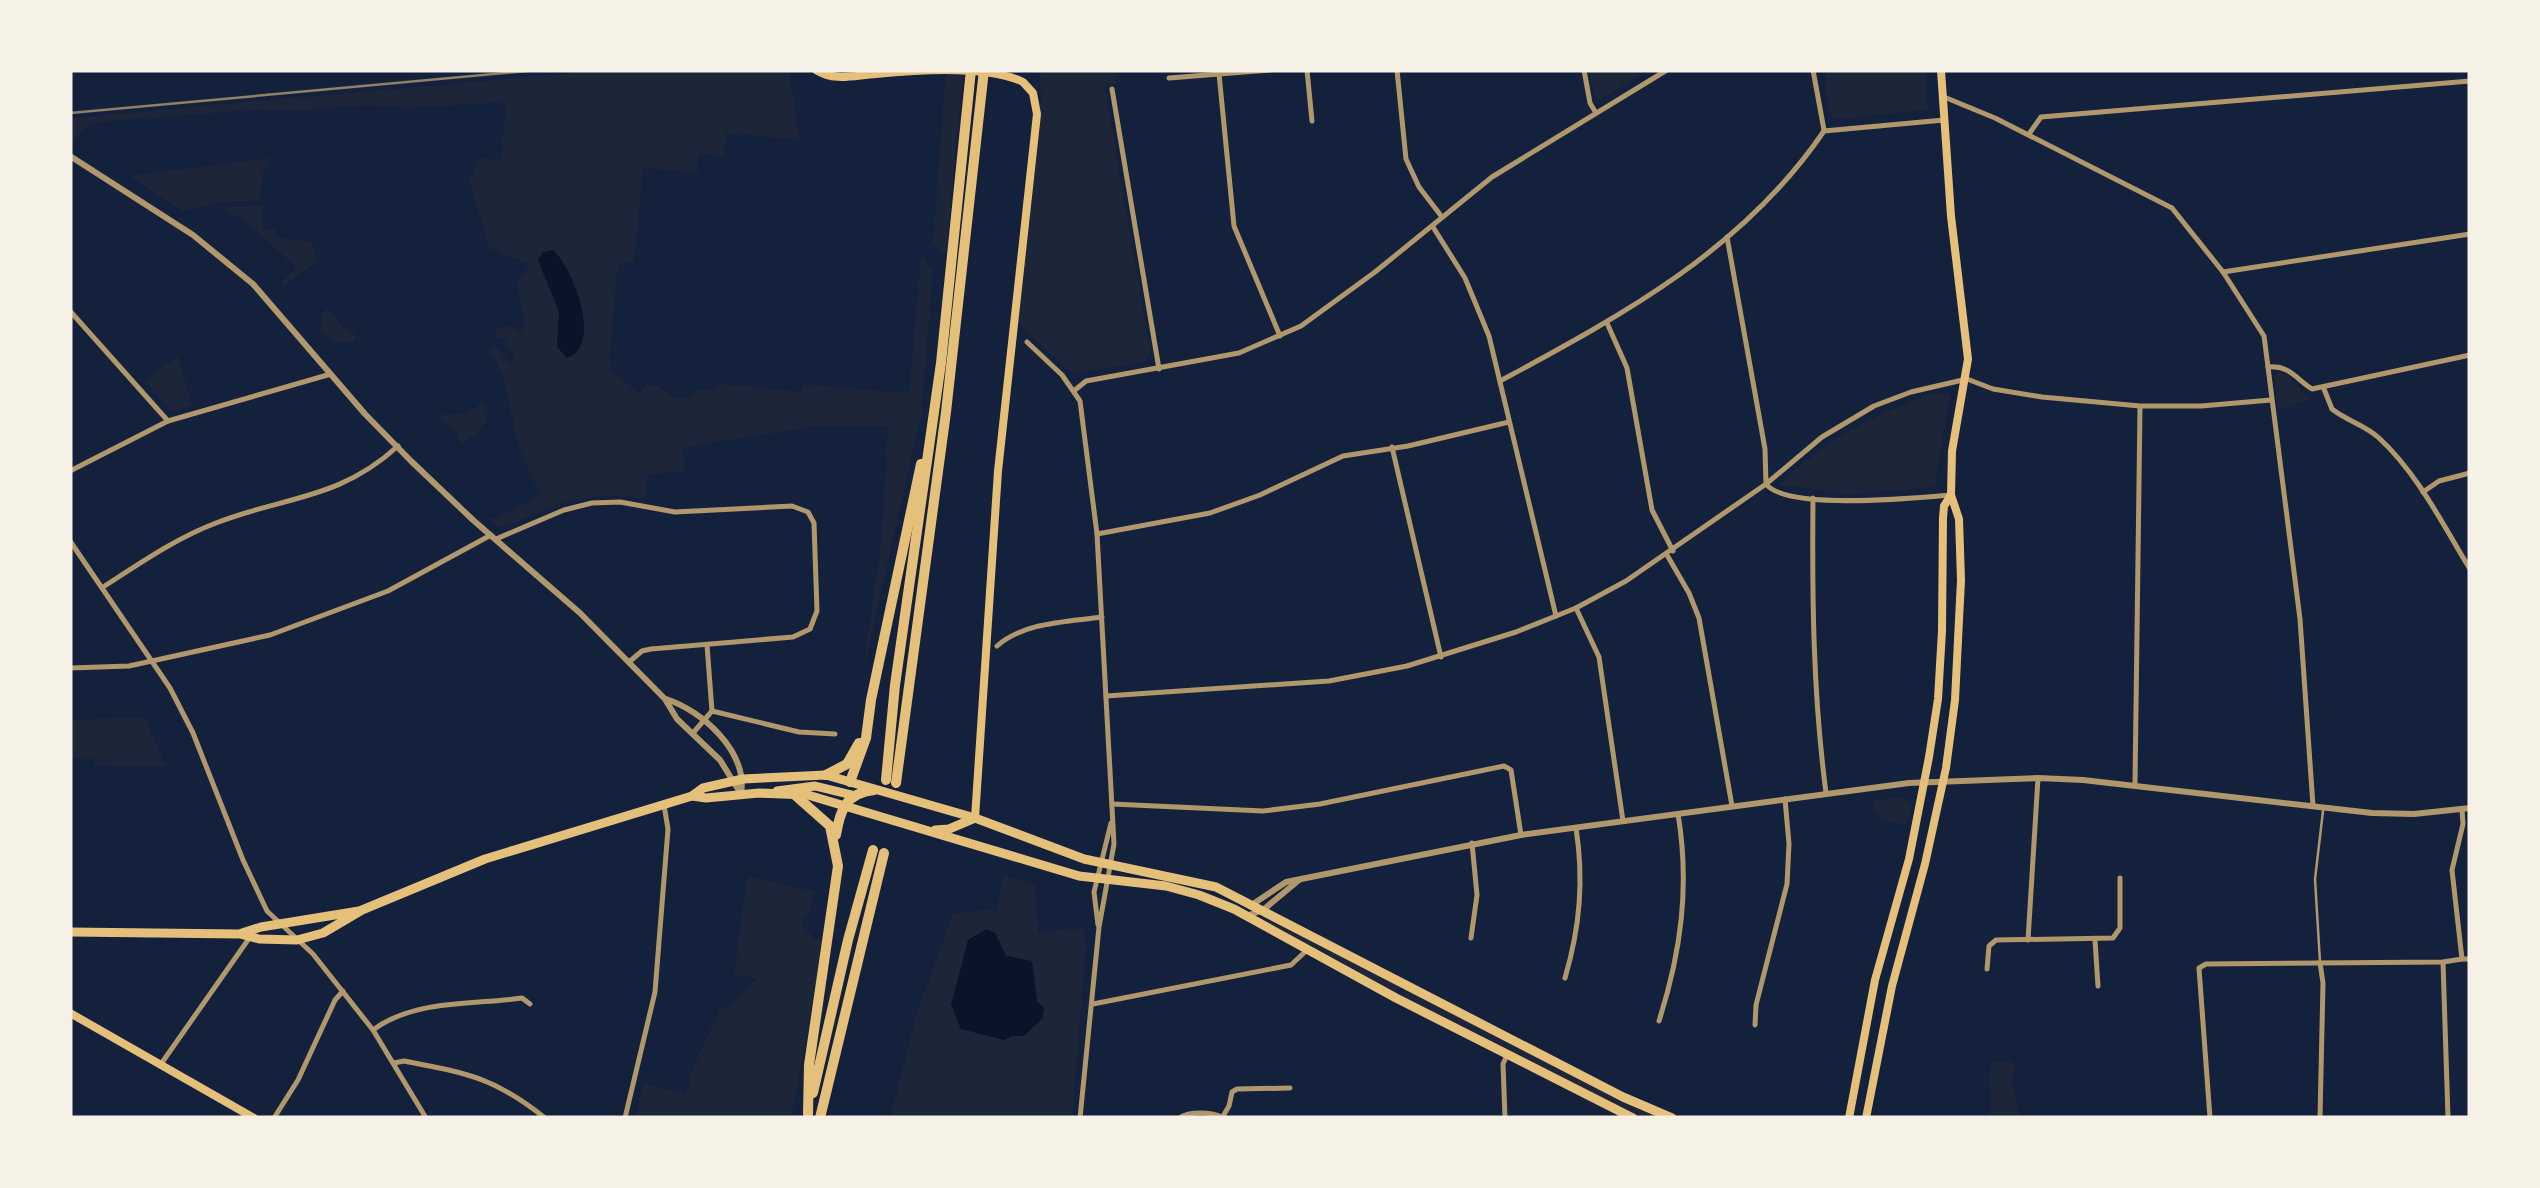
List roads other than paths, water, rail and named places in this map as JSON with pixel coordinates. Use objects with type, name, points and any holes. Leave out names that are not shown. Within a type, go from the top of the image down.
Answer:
[{"type":"highway","points":[[971,70],[935,410],[895,685],[891,781],[944,427],[984,70]]},
{"type":"highway","points":[[850,782],[858,765],[903,543],[935,410]]},
{"type":"highway","points":[[826,774],[852,759],[867,724]]},
{"type":"highway","points":[[834,841],[844,806],[852,795],[874,790]]},
{"type":"highway","points":[[795,795],[828,823],[834,841],[838,886],[809,1065],[812,1117]]},
{"type":"highway","points":[[812,1117],[848,940],[878,852]]},
{"type":"main road","points":[[816,70],[834,77],[957,71],[998,75],[1027,86],[1037,109],[998,470],[974,818]]},
{"type":"main road","points":[[1866,1118],[1892,986],[1944,782],[1955,700],[1960,624],[1959,519],[1951,495],[1956,422],[1968,359],[1941,70]]},
{"type":"main road","points":[[1849,1118],[1876,980],[1910,858],[1924,783],[1939,682],[1944,506],[1951,495]]},
{"type":"main road","points":[[70,932],[297,940],[323,934],[362,910],[485,859],[692,796],[703,788],[738,780],[826,774],[974,818],[1100,864],[1190,879],[1251,904],[1623,1097],[1672,1118]]},
{"type":"main road","points":[[850,782],[857,805],[868,816]]},
{"type":"main road","points":[[770,793],[815,786],[852,795]]},
{"type":"main road","points":[[692,796],[795,795],[1096,880],[1184,890],[1246,915],[1633,1118]]},
{"type":"main road","points":[[928,830],[950,829],[974,818]]},
{"type":"main road","points":[[250,937],[261,927],[362,910]]},
{"type":"main road","points":[[297,940],[319,919]]},
{"type":"main road","points":[[250,937],[280,925]]},
{"type":"main road","points":[[70,1013],[254,1118]]},
{"type":"street","points":[[1169,78],[1270,70]]},
{"type":"street","points":[[1307,70],[1312,122]]},
{"type":"street","points":[[1397,70],[1406,159],[1419,187],[1442,217]]},
{"type":"street","points":[[1584,70],[1596,113]]},
{"type":"street","points":[[1076,390],[1086,381],[1239,353],[1281,336],[1320,313],[1492,177],[1667,70]]},
{"type":"street","points":[[1813,70],[1824,130]]},
{"type":"street","points":[[1219,74],[1234,226],[1281,336]]},
{"type":"street","points":[[2028,135],[2041,118],[2470,80]]},
{"type":"street","points":[[1112,89],[1159,369]]},
{"type":"street","points":[[1942,97],[2028,135],[2172,208],[2223,272],[2264,336],[2300,619],[2313,806]]},
{"type":"street","points":[[1502,380],[1608,323],[1665,287],[1727,237],[1775,189],[1824,130],[1944,120]]},
{"type":"street","points":[[70,156],[218,254],[269,300],[398,446],[629,662],[665,699],[672,714],[738,780]]},
{"type":"street","points":[[1433,227],[1476,302],[1502,380],[1556,616]]},
{"type":"street","points":[[2223,272],[2470,234]]},
{"type":"street","points":[[1727,237],[1764,449],[1766,484],[1773,492],[1813,498],[1874,501],[1951,495]]},
{"type":"street","points":[[70,311],[168,421]]},
{"type":"street","points":[[1608,323],[1628,368],[1652,510],[1699,618],[1732,806]]},
{"type":"street","points":[[1026,342],[1076,390],[1083,415],[1097,534],[1114,844],[1099,928],[1080,1118]]},
{"type":"street","points":[[2268,367],[2291,371],[2312,389],[2324,389],[2470,355]]},
{"type":"street","points":[[70,471],[168,421],[331,374]]},
{"type":"street","points":[[1106,696],[1329,682],[1480,646],[1576,608],[1670,553],[1766,484],[1822,436],[1874,406],[1911,392],[1966,379],[1993,389],[2042,397],[2140,406],[2271,400]]},
{"type":"street","points":[[2324,389],[2332,409],[2382,440],[2423,492],[2470,569]]},
{"type":"street","points":[[2135,784],[2140,406]]},
{"type":"street","points":[[1097,534],[1210,513],[1343,456],[1510,422]]},
{"type":"street","points":[[103,588],[209,526],[345,484],[398,446]]},
{"type":"street","points":[[1392,447],[1441,657]]},
{"type":"street","points":[[2423,492],[2438,481],[2470,473]]},
{"type":"street","points":[[1813,498],[1812,650],[1816,722],[1826,793]]},
{"type":"street","points":[[70,668],[115,668],[247,642],[388,592],[494,538],[592,502],[620,502],[675,512],[796,506],[808,512],[814,523],[817,611],[810,629],[793,637],[650,649],[629,662]]},
{"type":"street","points":[[70,542],[152,660],[193,732],[268,912],[313,954],[373,1030],[426,1118]]},
{"type":"street","points":[[1576,608],[1599,658],[1623,821]]},
{"type":"street","points":[[997,646],[1024,630],[1102,616]]},
{"type":"street","points":[[693,732],[712,710],[706,645]]},
{"type":"street","points":[[665,699],[681,704],[704,720],[728,747],[741,794]]},
{"type":"street","points":[[712,710],[799,732],[835,734]]},
{"type":"street","points":[[1112,804],[1263,810],[1320,804],[1504,766],[1510,770],[1521,835]]},
{"type":"street","points":[[2028,940],[2038,778]]},
{"type":"street","points":[[1246,915],[1251,904],[1278,884],[1472,843],[1924,783],[2038,778],[2135,784],[2404,814],[2466,809],[2452,870],[2466,959],[2206,964],[2199,968],[2210,1118]]},
{"type":"street","points":[[1754,1025],[1787,884],[1790,844],[1785,799]]},
{"type":"street","points":[[626,1118],[657,976],[668,823],[664,804]]},
{"type":"street","points":[[1659,1021],[1674,971],[1684,908],[1684,856],[1678,814]]},
{"type":"street","points":[[1099,928],[1095,916],[1096,880],[1112,820]]},
{"type":"street","points":[[1565,978],[1581,898],[1576,827]]},
{"type":"street","points":[[1471,938],[1477,895],[1472,843]]},
{"type":"street","points":[[1987,970],[1989,946],[1996,940],[2113,938],[2120,928],[2120,878]]},
{"type":"street","points":[[1246,915],[1263,910],[1300,880]]},
{"type":"street","points":[[160,1064],[250,937]]},
{"type":"street","points":[[2095,940],[2098,986]]},
{"type":"street","points":[[1093,1004],[1291,965],[1307,950]]},
{"type":"street","points":[[2443,962],[2448,1118]]},
{"type":"street","points":[[2320,964],[2320,1118]]},
{"type":"street","points":[[274,1118],[343,992]]},
{"type":"street","points":[[373,1030],[387,1020],[441,1006],[522,998],[530,1004]]},
{"type":"street","points":[[1505,1118],[1502,1064],[1507,1055]]},
{"type":"street","points":[[394,1062],[404,1060],[483,1078],[514,1094],[545,1118]]},
{"type":"street","points":[[1179,1118],[1196,1114],[1222,1117],[1237,1089],[1290,1088]]},
{"type":"lane","points":[[2320,964],[2316,879],[2324,808]]},
{"type":"tram line","points":[[70,113],[538,70]]}]
